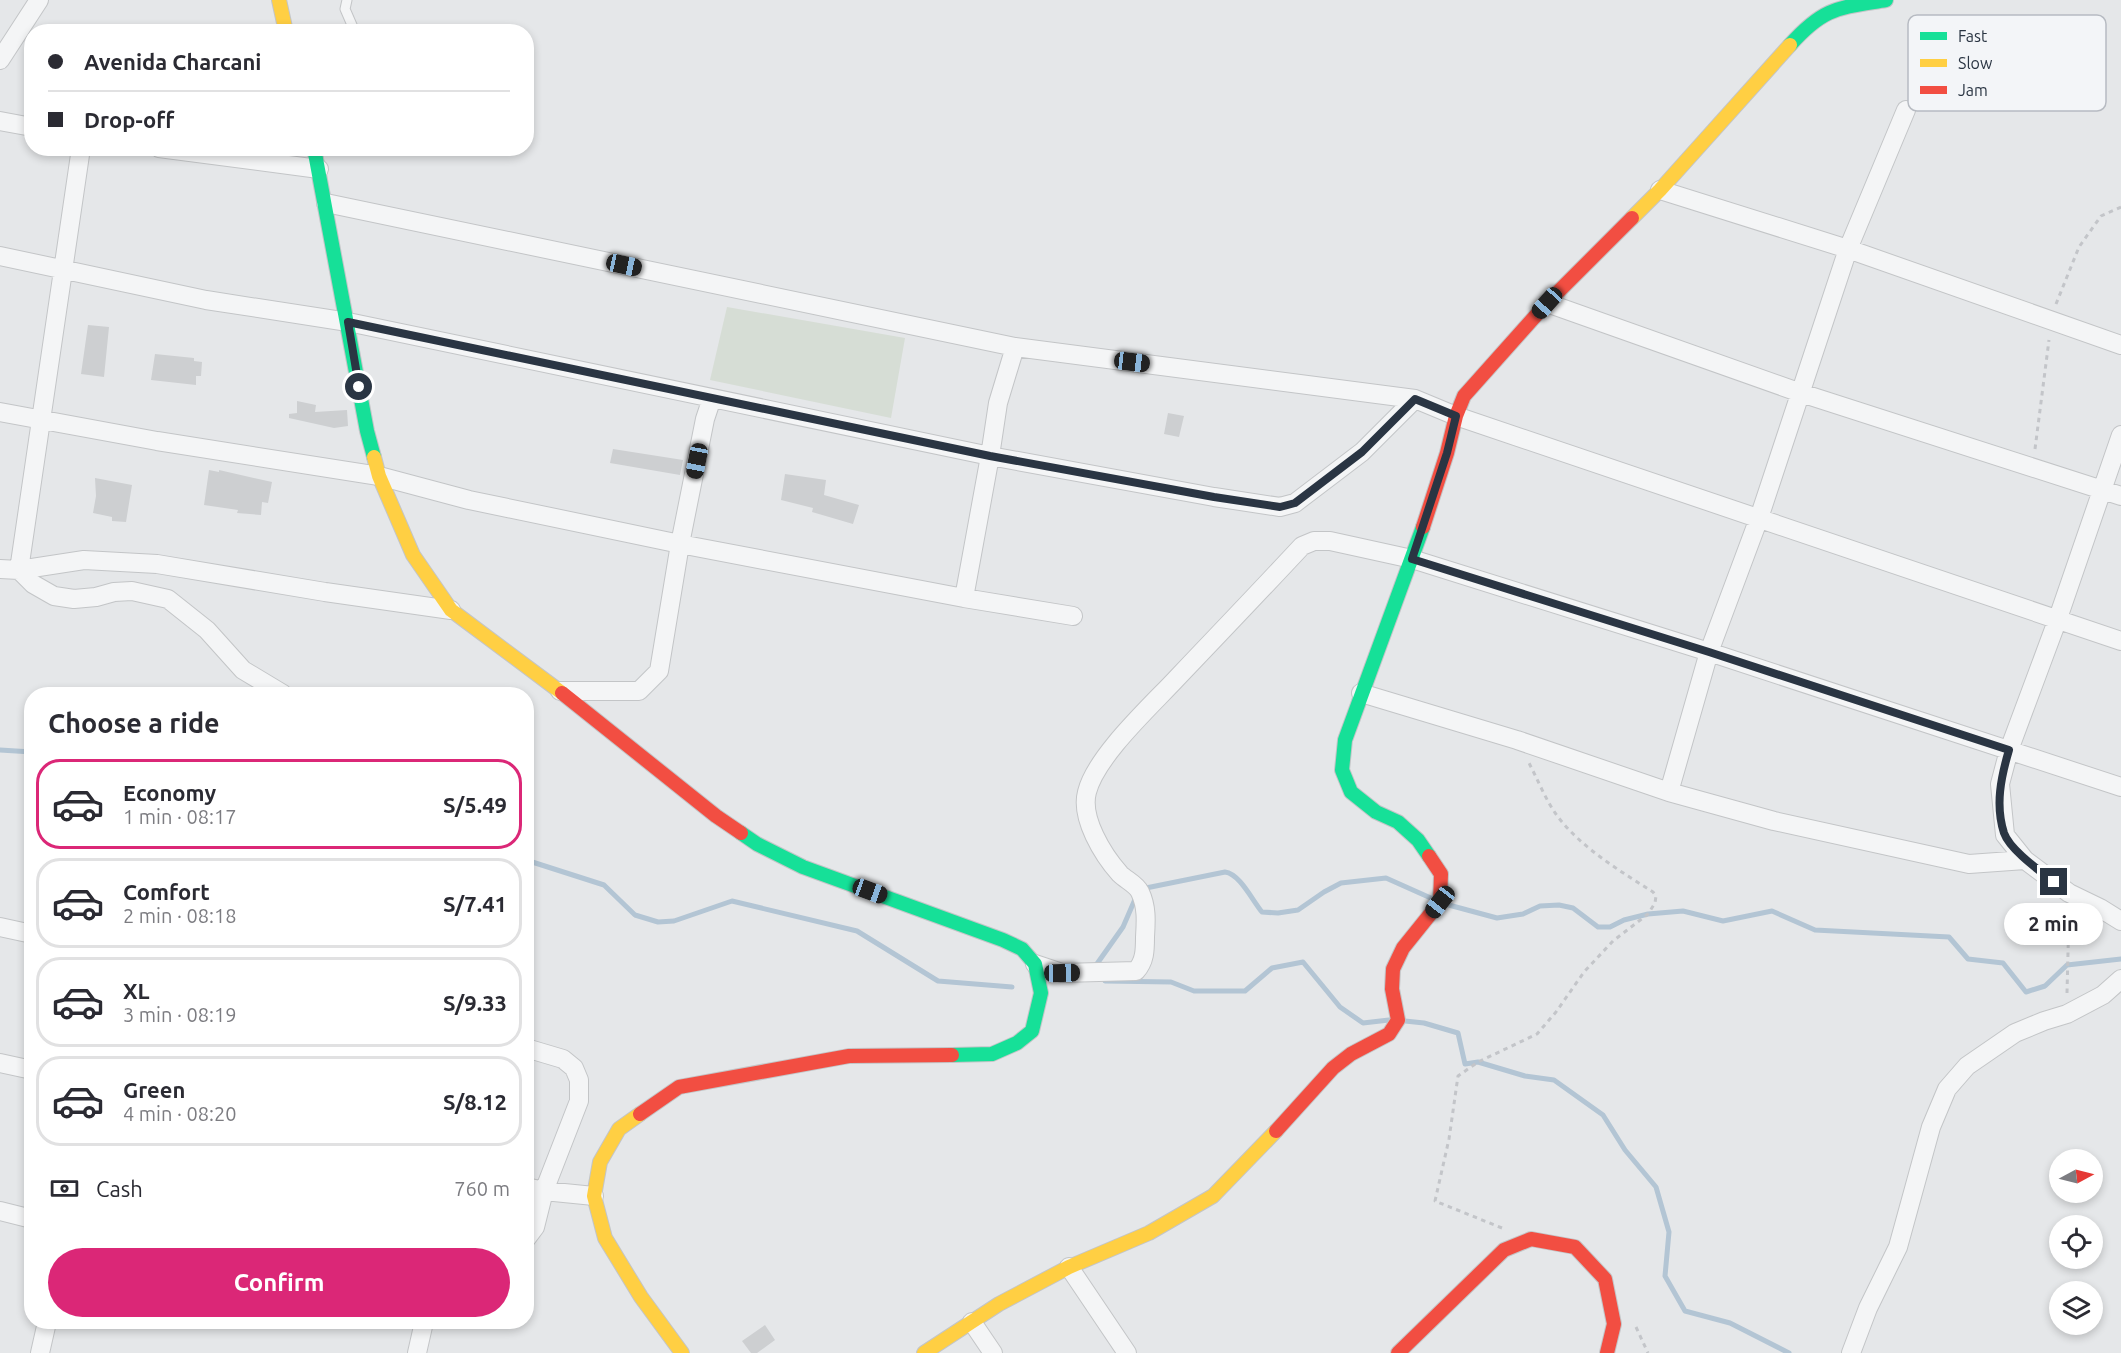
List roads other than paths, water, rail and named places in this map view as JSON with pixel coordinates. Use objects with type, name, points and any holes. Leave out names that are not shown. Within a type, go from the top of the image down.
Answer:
[{"type":"main road","points":[[279,0],[284,24]]},
{"type":"main road","points":[[924,1353],[999,1304],[1069,1267],[1149,1233],[1213,1196],[1270,1138],[1333,1068],[1351,1054],[1389,1034],[1398,1020],[1392,989],[1393,969],[1403,948],[1440,902],[1441,874],[1418,840],[1398,822],[1376,812],[1351,792],[1341,770],[1345,740],[1412,559],[1464,396],[1547,303],[1660,190],[1808,26],[1836,8],[1886,0]]},
{"type":"main road","points":[[316,156],[367,431],[379,476],[413,555],[451,609],[560,691],[716,816],[757,844],[803,867],[1003,940],[1022,949],[1036,967],[1041,993],[1032,1031],[1017,1043],[992,1054],[849,1056],[679,1087],[619,1129],[600,1162],[594,1196],[605,1238],[641,1297],[682,1353]]},
{"type":"main road","points":[[1398,1353],[1504,1250],[1531,1239],[1575,1247],[1605,1279],[1614,1324],[1607,1353]]},
{"type":"street","points":[[0,60],[39,0]]},
{"type":"street","points":[[1669,792],[1709,652],[1759,518],[1848,249],[1906,110]]},
{"type":"street","points":[[0,121],[24,126]]},
{"type":"street","points":[[19,570],[80,156]]},
{"type":"street","points":[[220,156],[319,169]]},
{"type":"street","points":[[1660,190],[1848,249],[2121,345]]},
{"type":"street","points":[[326,203],[1015,347],[1415,399],[1456,416],[2121,641]]},
{"type":"street","points":[[0,256],[206,300],[348,322],[990,456],[1280,507],[1295,503],[1362,452],[1415,399]]},
{"type":"street","points":[[1547,303],[1801,393],[2121,496]]},
{"type":"street","points":[[964,598],[998,403],[1015,347]]},
{"type":"street","points":[[560,691],[639,691],[658,671],[680,544],[711,398]]},
{"type":"street","points":[[0,412],[40,421],[379,476],[469,500],[680,544],[964,598],[1073,616]]},
{"type":"street","points":[[2121,435],[2057,621],[2009,750],[2000,784],[2005,835],[2025,860],[2069,893],[2121,921]]},
{"type":"street","points":[[1036,967],[1062,973],[1136,971],[1141,966],[1144,956],[1146,907],[1139,890],[1120,874],[1098,841],[1087,817],[1085,804],[1087,791],[1104,759],[1132,725],[1302,546],[1314,541],[1330,541],[1412,559],[1709,652],[2121,787]]},
{"type":"street","points":[[0,569],[19,570],[84,560],[157,564],[325,592],[451,609]]},
{"type":"street","points":[[19,570],[33,584],[54,596],[74,599],[132,591],[168,599],[207,630],[243,670],[271,687]]},
{"type":"street","points":[[1361,693],[1517,740],[1669,792],[1774,821],[1969,864],[2025,860]]},
{"type":"street","points":[[0,927],[24,932]]},
{"type":"street","points":[[1851,1353],[1868,1308],[1898,1247],[1931,1128],[1947,1089],[1967,1066],[2015,1033],[2067,1014],[2103,995],[2121,979]]},
{"type":"street","points":[[534,1050],[563,1059],[574,1068],[579,1080],[579,1101],[544,1191],[534,1228]]},
{"type":"street","points":[[0,1063],[24,1068]]},
{"type":"street","points":[[534,1189],[594,1196]]},
{"type":"street","points":[[0,1211],[24,1217]]},
{"type":"street","points":[[1069,1267],[1127,1353]]},
{"type":"street","points":[[972,1322],[993,1353]]},
{"type":"street","points":[[40,1353],[45,1329]]},
{"type":"street","points":[[417,1353],[422,1329]]},
{"type":"lane","points":[[347,0],[345,9],[352,24]]},
{"type":"waterway","points":[[0,750],[24,752]]},
{"type":"waterway","points":[[534,863],[604,885],[635,915],[658,922],[674,921],[732,901],[857,931],[938,981],[1012,987]]},
{"type":"waterway","points":[[1141,889],[1225,872],[1241,882],[1262,912],[1278,913],[1298,910],[1341,883],[1386,878],[1433,899]]},
{"type":"waterway","points":[[1094,968],[1123,927],[1136,897]]},
{"type":"waterway","points":[[1445,904],[1497,918],[1523,914],[1540,906],[1559,905],[1573,908],[1598,927],[1610,927],[1624,920],[1648,914],[1683,911],[1723,921],[1772,911],[1815,930],[1949,937],[1968,959],[2003,963],[2026,992],[2045,986],[2067,965],[2121,959]]},
{"type":"waterway","points":[[1105,981],[1171,982],[1194,991],[1245,991],[1272,968],[1303,962],[1340,1007],[1363,1023],[1389,1020]]},
{"type":"waterway","points":[[1405,1021],[1424,1023],[1458,1033],[1465,1064],[1478,1062],[1525,1076],[1554,1080],[1603,1115],[1625,1150],[1656,1187],[1669,1232],[1665,1276],[1685,1311],[1730,1323],[1789,1353]]}]
